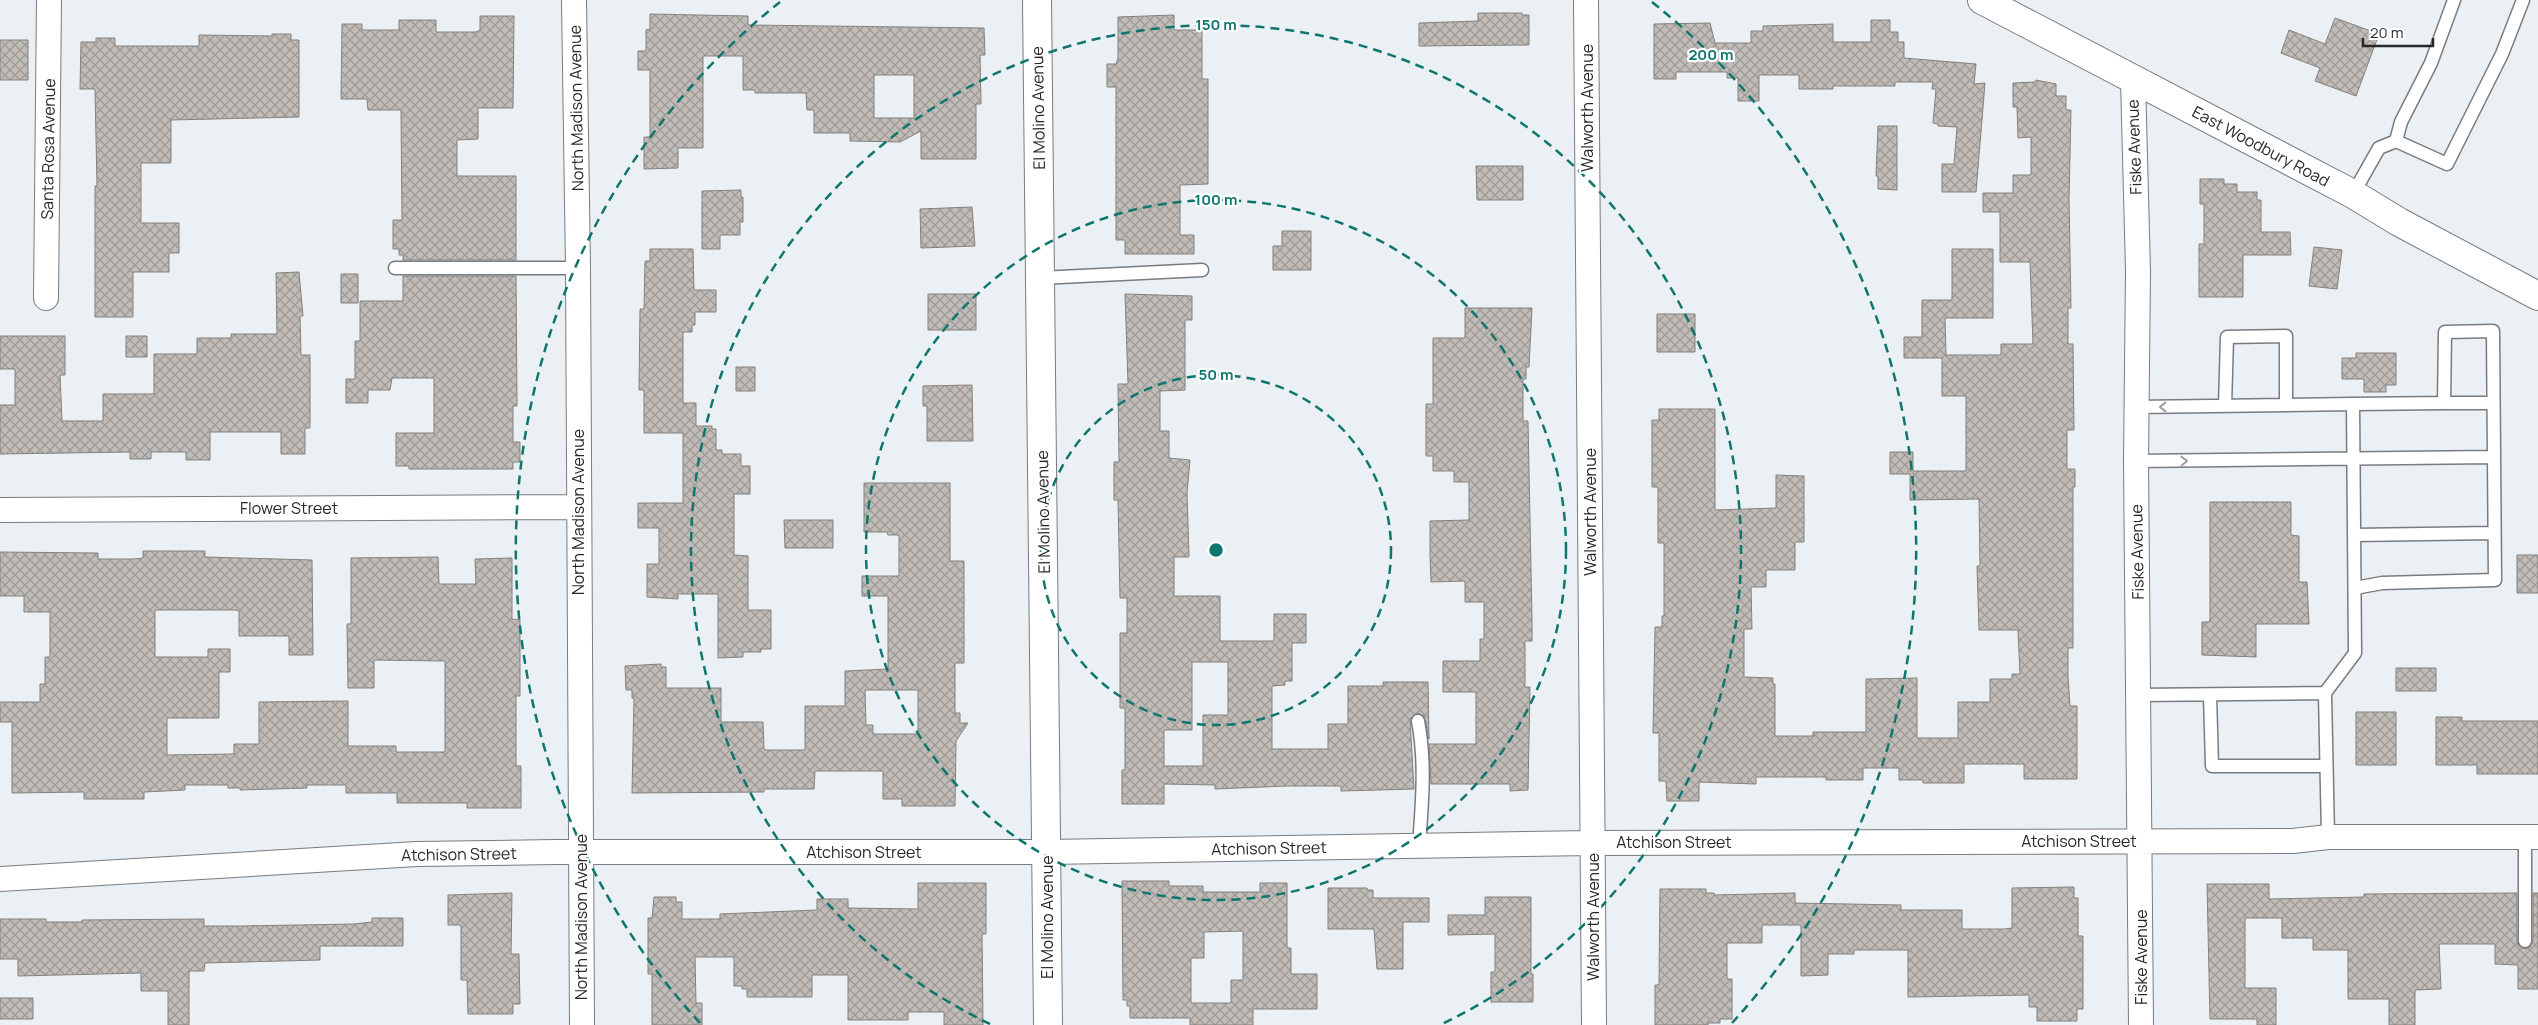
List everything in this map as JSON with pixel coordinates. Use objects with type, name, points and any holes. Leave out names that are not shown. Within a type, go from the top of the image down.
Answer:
[{"type":"street","name":"Santa Rosa Avenue","points":[[46,298],[50,0]]},
{"type":"street","name":"North Madison Avenue","points":[[574,0],[578,268],[582,1025]]},
{"type":"street","name":"El Molino Avenue","points":[[1037,0],[1048,1025]]},
{"type":"street","name":"Walworth Avenue","points":[[1586,0],[1594,1025]]},
{"type":"street","name":"East Woodbury Road","points":[[1982,0],[2353,194],[2399,222],[2538,296]]},
{"type":"street","name":"Fiske Avenue","points":[[2132,80],[2138,271],[2136,461],[2141,1025]]},
{"type":"street","name":"Flower Street","points":[[0,510],[578,507]]},
{"type":"street","name":"Atchison Street","points":[[0,879],[417,854],[581,851],[1047,852],[1592,842],[2292,841],[2328,838],[2531,837]]},
{"type":"lane","points":[[2396,142],[2401,122],[2431,63],[2454,0]]},
{"type":"lane","points":[[2353,194],[2379,148],[2396,142],[2447,164],[2502,54],[2523,0]]},
{"type":"lane","points":[[395,268],[578,268]]},
{"type":"lane","points":[[1040,278],[1202,270]]},
{"type":"lane","points":[[2355,588],[2382,583],[2495,580],[2493,331],[2445,332],[2444,404]]},
{"type":"lane","points":[[2225,406],[2227,337],[2286,336],[2286,405]]},
{"type":"lane","points":[[2136,407],[2493,403]]},
{"type":"lane","points":[[2328,838],[2325,694],[2356,654],[2353,404]]},
{"type":"lane","points":[[2136,461],[2494,457]]},
{"type":"lane","points":[[2354,535],[2494,533]]},
{"type":"lane","points":[[2138,695],[2325,694]]},
{"type":"lane","points":[[2210,695],[2212,766],[2326,766]]},
{"type":"lane","points":[[1418,721],[1423,747],[1423,793],[1419,846]]},
{"type":"lane","points":[[2524,941],[2531,837]]},
{"type":"building","points":[[1478,13],[1522,13],[1522,15],[1529,15],[1529,45],[1419,46],[1419,23],[1478,21]]},
{"type":"building","points":[[650,14],[748,16],[748,25],[984,28],[985,55],[980,55],[981,104],[976,104],[976,159],[921,159],[921,131],[900,142],[850,141],[850,133],[814,133],[814,110],[807,110],[806,93],[755,93],[755,90],[743,90],[743,56],[703,56],[703,148],[678,148],[678,168],[644,169],[644,137],[650,137],[650,70],[638,70],[638,51],[646,51],[646,30],[650,29]],"holes":[[[874,75],[914,75],[914,118],[874,118]]]},
{"type":"building","points":[[1174,15],[1174,30],[1202,30],[1202,79],[1208,79],[1208,184],[1180,185],[1180,235],[1194,235],[1194,254],[1125,254],[1125,240],[1116,240],[1116,87],[1107,87],[1107,64],[1116,64],[1118,58],[1118,17]]},
{"type":"building","points":[[480,16],[514,16],[513,108],[478,108],[478,139],[457,140],[457,176],[516,176],[516,260],[403,260],[403,255],[399,255],[399,249],[393,249],[393,220],[402,220],[401,110],[368,110],[367,99],[341,99],[342,24],[362,24],[362,30],[399,30],[399,20],[436,20],[436,32],[476,32],[480,30]]},
{"type":"building","points":[[2335,18],[2379,34],[2356,96],[2315,81],[2320,68],[2281,53],[2289,30],[2325,44]]},
{"type":"building","points":[[1871,20],[1890,20],[1890,32],[1898,32],[1898,42],[1904,42],[1904,58],[1976,64],[1974,84],[1985,83],[1976,192],[1942,192],[1942,164],[1954,164],[1957,127],[1938,126],[1938,124],[1933,123],[1936,89],[1932,89],[1933,82],[1895,82],[1895,86],[1833,86],[1833,89],[1799,89],[1799,75],[1759,75],[1759,101],[1738,101],[1738,78],[1727,78],[1727,72],[1676,72],[1676,79],[1654,79],[1654,24],[1710,23],[1715,43],[1751,43],[1751,31],[1763,31],[1763,26],[1833,24],[1833,42],[1871,42]]},
{"type":"building","points":[[272,34],[291,34],[291,40],[299,40],[299,117],[171,120],[171,163],[141,163],[141,223],[179,223],[179,253],[169,253],[169,272],[133,272],[133,317],[95,317],[95,186],[97,186],[95,89],[80,89],[81,42],[96,42],[96,38],[115,38],[115,46],[199,46],[199,35],[272,36]]},
{"type":"building","points":[[0,40],[28,40],[28,80],[0,80]]},
{"type":"building","points":[[2036,80],[2056,84],[2056,96],[2066,96],[2066,110],[2071,110],[2069,199],[2071,308],[2068,308],[2068,344],[2073,344],[2074,430],[2067,430],[2067,469],[2075,469],[2075,487],[2073,487],[2073,648],[2068,648],[2068,677],[2070,706],[2077,706],[2077,779],[2024,779],[2024,764],[1964,764],[1964,783],[1923,783],[1923,780],[1899,780],[1899,768],[1863,768],[1863,780],[1826,780],[1826,777],[1756,777],[1756,784],[1699,782],[1699,801],[1667,801],[1666,781],[1659,781],[1659,733],[1653,733],[1655,627],[1662,627],[1662,616],[1664,616],[1664,543],[1658,543],[1658,487],[1652,487],[1652,420],[1659,420],[1659,409],[1715,409],[1715,510],[1776,508],[1776,475],[1804,476],[1804,542],[1795,542],[1795,570],[1766,570],[1766,587],[1751,587],[1752,629],[1744,629],[1744,677],[1773,678],[1773,684],[1775,684],[1775,736],[1813,736],[1813,732],[1866,732],[1866,679],[1917,678],[1917,738],[1958,738],[1958,702],[1990,702],[1990,679],[2012,679],[2012,674],[2020,674],[2018,630],[1979,630],[1977,566],[1980,566],[1979,499],[1910,500],[1910,474],[1890,474],[1890,452],[1913,452],[1913,471],[1966,471],[1966,396],[1942,396],[1942,358],[1904,358],[1904,337],[1922,337],[1922,300],[1952,300],[1952,249],[1993,249],[1993,318],[1945,318],[1946,355],[2001,355],[2001,344],[2033,344],[2030,262],[2000,262],[2000,212],[1983,212],[1983,193],[2013,193],[2013,175],[2031,175],[2031,137],[2018,138],[2017,107],[2013,107],[2013,83],[2035,82]]},
{"type":"building","points":[[1878,126],[1897,126],[1897,190],[1878,189],[1878,176],[1876,176]]},
{"type":"building","points":[[1476,166],[1523,166],[1523,200],[1477,200]]},
{"type":"building","points":[[2200,179],[2224,179],[2224,184],[2237,184],[2237,192],[2257,192],[2257,200],[2261,200],[2261,232],[2290,232],[2291,255],[2243,255],[2243,297],[2199,297],[2199,244],[2204,244],[2204,204],[2200,204]]},
{"type":"building","points":[[741,190],[741,197],[743,197],[743,222],[740,222],[740,235],[720,235],[720,249],[702,249],[702,191]]},
{"type":"building","points":[[972,207],[975,246],[921,248],[920,209]]},
{"type":"building","points":[[1282,231],[1311,231],[1311,270],[1273,270],[1273,246],[1282,246]]},
{"type":"building","points":[[2314,247],[2342,250],[2337,289],[2309,286]]},
{"type":"building","points":[[650,249],[693,249],[694,290],[716,290],[716,312],[695,312],[695,325],[692,325],[692,332],[683,332],[683,403],[696,403],[696,426],[712,426],[712,429],[716,429],[716,450],[722,450],[722,454],[741,454],[741,466],[750,466],[750,494],[734,494],[734,555],[748,556],[748,610],[771,610],[771,649],[761,649],[761,652],[743,652],[743,657],[718,658],[718,594],[678,594],[678,599],[647,597],[647,564],[659,564],[659,528],[638,528],[638,503],[683,503],[683,433],[644,433],[644,390],[639,390],[640,309],[644,309],[645,261],[650,261]]},
{"type":"building","points":[[299,272],[303,316],[300,316],[301,355],[310,355],[310,428],[305,428],[305,454],[281,454],[281,432],[210,432],[210,460],[186,460],[186,452],[151,452],[151,459],[130,459],[130,452],[0,454],[0,405],[15,405],[15,369],[0,369],[0,336],[65,336],[65,375],[60,375],[62,421],[103,421],[103,394],[154,394],[154,354],[197,354],[197,338],[231,338],[231,334],[277,334],[276,273]]},
{"type":"building","points":[[341,274],[358,274],[358,303],[341,303]]},
{"type":"building","points":[[403,276],[516,276],[517,406],[513,406],[513,442],[520,442],[520,462],[513,462],[513,469],[409,469],[409,466],[396,466],[396,433],[434,433],[434,378],[392,378],[390,390],[368,390],[368,403],[346,403],[346,379],[355,379],[355,341],[360,341],[360,301],[403,301]]},
{"type":"building","points":[[928,294],[976,294],[976,330],[928,330]]},
{"type":"building","points":[[1125,294],[1192,296],[1192,320],[1185,320],[1185,390],[1160,391],[1160,431],[1169,431],[1169,458],[1190,460],[1187,493],[1189,557],[1174,557],[1174,596],[1220,596],[1220,641],[1274,641],[1274,614],[1306,614],[1306,643],[1292,643],[1292,681],[1285,681],[1285,685],[1272,686],[1272,749],[1328,749],[1328,724],[1348,724],[1348,686],[1383,686],[1383,682],[1428,682],[1429,739],[1424,716],[1416,713],[1410,719],[1414,789],[1341,791],[1341,786],[1287,786],[1215,789],[1215,785],[1164,784],[1164,804],[1122,804],[1122,770],[1125,770],[1125,708],[1120,708],[1120,633],[1127,633],[1127,598],[1120,598],[1118,500],[1114,500],[1114,462],[1119,462],[1118,384],[1128,384]],"holes":[[[1192,662],[1228,662],[1228,715],[1203,715],[1203,766],[1164,766],[1164,730],[1192,730]]]},
{"type":"building","points":[[1465,308],[1532,308],[1529,367],[1526,367],[1526,379],[1523,379],[1523,421],[1528,421],[1532,620],[1532,641],[1525,641],[1525,687],[1530,687],[1528,790],[1510,791],[1510,784],[1431,784],[1429,744],[1476,744],[1476,692],[1443,692],[1443,661],[1480,661],[1480,639],[1484,639],[1484,602],[1465,602],[1465,581],[1431,582],[1430,521],[1469,520],[1469,482],[1454,482],[1454,471],[1433,471],[1433,456],[1426,456],[1426,404],[1433,404],[1433,338],[1465,338]]},
{"type":"building","points":[[1657,314],[1695,314],[1695,352],[1657,352]]},
{"type":"building","points":[[126,336],[147,336],[147,357],[126,357]]},
{"type":"building","points":[[2356,353],[2396,353],[2396,385],[2386,385],[2386,392],[2364,392],[2364,379],[2342,379],[2342,358],[2356,358]]},
{"type":"building","points":[[736,367],[755,367],[755,391],[736,391]]},
{"type":"building","points":[[972,385],[973,441],[927,441],[927,406],[923,406],[923,386]]},
{"type":"building","points":[[864,483],[950,483],[950,561],[964,561],[964,663],[955,663],[955,713],[960,713],[960,723],[968,723],[956,741],[955,806],[902,806],[902,799],[883,799],[883,771],[815,771],[814,789],[764,789],[764,792],[632,793],[634,698],[632,698],[632,690],[626,690],[625,666],[661,664],[661,667],[666,667],[666,688],[721,688],[721,722],[763,722],[764,749],[766,750],[805,750],[805,706],[845,706],[845,671],[888,669],[888,596],[862,596],[862,576],[899,576],[899,535],[888,535],[887,532],[864,532]],"holes":[[[865,690],[918,690],[918,734],[873,734],[873,725],[866,725]]]},
{"type":"building","points":[[2210,502],[2291,502],[2291,535],[2299,536],[2299,582],[2307,582],[2309,624],[2256,624],[2256,657],[2202,655],[2202,622],[2209,622],[2210,619]]},
{"type":"building","points":[[784,520],[833,520],[833,548],[785,548]]},
{"type":"building","points":[[143,551],[205,551],[205,557],[312,560],[313,655],[289,655],[289,636],[239,636],[239,611],[236,610],[155,610],[155,657],[208,657],[208,649],[230,649],[230,672],[219,672],[219,718],[167,718],[167,755],[234,754],[234,744],[259,744],[259,702],[348,701],[348,746],[396,746],[396,752],[445,752],[445,661],[374,660],[374,688],[348,688],[347,624],[351,624],[351,558],[438,557],[439,584],[476,584],[475,559],[512,558],[512,619],[520,620],[520,696],[516,696],[516,766],[521,766],[521,808],[467,808],[467,803],[397,803],[397,793],[346,793],[346,785],[307,785],[307,788],[240,790],[240,788],[228,788],[228,785],[185,785],[185,790],[144,792],[144,799],[84,799],[84,792],[12,793],[12,722],[0,722],[0,702],[40,702],[40,684],[45,684],[45,657],[50,657],[50,612],[24,612],[24,596],[0,596],[0,552],[98,553],[98,559],[134,559],[143,558]]},
{"type":"building","points":[[2517,555],[2538,555],[2538,593],[2517,593]]},
{"type":"building","points":[[2396,668],[2436,668],[2436,691],[2396,691]]},
{"type":"building","points":[[2356,712],[2396,712],[2396,765],[2356,765]]},
{"type":"building","points":[[2436,717],[2462,717],[2462,721],[2538,721],[2538,774],[2477,774],[2477,765],[2436,765]]},
{"type":"building","points":[[1122,881],[1169,881],[1169,886],[1203,886],[1203,892],[1260,892],[1260,883],[1287,883],[1287,948],[1291,948],[1291,974],[1317,974],[1317,1009],[1253,1009],[1253,1025],[1190,1025],[1190,1018],[1130,1018],[1130,1006],[1127,1006],[1127,1000],[1123,1000]],"holes":[[[1243,931],[1243,980],[1231,980],[1231,1003],[1191,1003],[1191,958],[1204,958],[1204,932]]]},
{"type":"building","points":[[918,883],[986,883],[986,934],[982,934],[983,1025],[944,1025],[944,1012],[908,1012],[908,1020],[848,1020],[848,975],[812,975],[812,997],[747,997],[747,989],[742,989],[742,986],[734,986],[734,957],[695,957],[696,1003],[702,1003],[702,1025],[652,1025],[652,974],[648,974],[648,918],[652,918],[654,897],[676,897],[676,902],[682,902],[682,919],[720,919],[720,914],[817,910],[817,899],[848,899],[848,908],[918,909]]},
{"type":"building","points":[[2207,884],[2269,884],[2269,899],[2364,897],[2364,894],[2517,893],[2517,941],[2518,945],[2525,949],[2529,948],[2533,941],[2533,893],[2538,893],[2538,989],[2518,989],[2518,965],[2495,964],[2495,944],[2439,944],[2441,989],[2415,990],[2415,1025],[2389,1025],[2389,999],[2348,999],[2348,950],[2313,950],[2313,938],[2282,938],[2282,918],[2245,918],[2245,988],[2276,988],[2276,1025],[2257,1025],[2257,1019],[2210,1019]]},
{"type":"building","points":[[2074,887],[2074,898],[2078,898],[2078,936],[2083,936],[2083,1009],[2077,1009],[2077,1021],[2037,1021],[2037,1007],[2029,1007],[2029,995],[1908,997],[1908,950],[1854,950],[1854,954],[1828,954],[1828,975],[1801,976],[1801,925],[1762,925],[1762,943],[1727,943],[1727,979],[1732,979],[1732,1019],[1720,1019],[1720,1023],[1708,1023],[1708,1025],[1655,1025],[1655,985],[1659,985],[1660,889],[1706,889],[1706,893],[1714,893],[1714,895],[1795,893],[1795,903],[1901,905],[1901,910],[1962,910],[1962,929],[2004,929],[2012,928],[2012,888]]},
{"type":"building","points":[[1328,888],[1367,888],[1367,890],[1373,890],[1373,898],[1429,898],[1429,922],[1403,922],[1403,969],[1377,969],[1374,929],[1328,929]]},
{"type":"building","points":[[512,893],[511,954],[519,954],[520,1004],[513,1004],[513,1014],[468,1014],[467,980],[461,980],[461,925],[448,925],[448,895]]},
{"type":"building","points":[[1485,897],[1531,897],[1533,1002],[1491,1002],[1491,972],[1495,972],[1495,934],[1448,935],[1448,915],[1485,915]]},
{"type":"building","points":[[372,918],[403,918],[403,946],[320,946],[320,960],[205,963],[204,971],[189,971],[189,1025],[168,1025],[168,991],[141,991],[141,973],[18,976],[18,959],[0,959],[0,919],[46,919],[46,922],[82,922],[82,920],[204,919],[204,926],[242,926],[354,924],[372,922]]},
{"type":"building","points":[[0,998],[33,998],[33,1019],[0,1019]]}]
